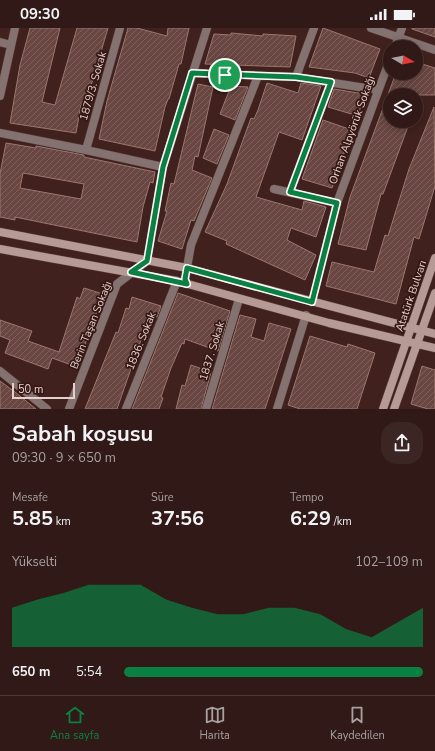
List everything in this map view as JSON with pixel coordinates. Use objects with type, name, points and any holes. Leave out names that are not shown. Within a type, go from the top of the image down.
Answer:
[{"type":"main road","points":[[0,232],[187,268],[435,334]]},
{"type":"main road","points":[[0,249],[131,272],[187,284],[239,299],[435,348]]},
{"type":"main road","name":"Atatürk Bulvarı","points":[[383,409],[435,258]]},
{"type":"main road","name":"Atatürk Bulvarı","points":[[394,409],[435,292]]},
{"type":"street","points":[[0,96],[15,28]]},
{"type":"street","name":"1879/3. Sokak","points":[[86,150],[120,28]]},
{"type":"street","points":[[147,261],[163,167],[207,28]]},
{"type":"street","points":[[296,77],[314,28]]},
{"type":"street","points":[[371,28],[435,50]]},
{"type":"street","points":[[398,38],[402,28]]},
{"type":"street","points":[[0,42],[11,45]]},
{"type":"street","points":[[192,73],[296,77],[378,90]]},
{"type":"street","points":[[187,284],[185,279],[192,245],[258,76]]},
{"type":"street","name":"Orhan Alpyörük Sokağı","points":[[312,302],[337,203],[383,78]]},
{"type":"street","points":[[290,192],[331,82]]},
{"type":"street","points":[[0,133],[163,167]]},
{"type":"street","points":[[274,189],[337,203]]},
{"type":"street","name":"Berin Taşan Sokağı","points":[[69,409],[118,284],[131,272],[147,261]]},
{"type":"street","name":"1836. Sokak","points":[[126,409],[177,282]]},
{"type":"street","name":"1837. Sokak","points":[[206,409],[239,299]]},
{"type":"street","points":[[277,409],[306,315]]},
{"type":"street","points":[[0,371],[47,409]]},
{"type":"building","points":[[30,28],[60,28],[42,102],[55,105],[77,28],[108,28],[85,106],[81,105],[76,133],[10,123],[20,65]]},
{"type":"building","points":[[128,28],[137,28],[167,36],[168,28],[189,28],[181,64],[179,64],[169,99],[165,107],[155,151],[99,139],[107,101]]},
{"type":"building","points":[[323,28],[380,49],[369,78],[355,73],[309,67]]},
{"type":"building","points":[[435,28],[435,37],[412,29]]},
{"type":"building","points":[[231,33],[263,36],[263,34],[296,36],[290,67],[205,64],[214,34],[231,35]]},
{"type":"building","points":[[423,64],[435,68],[435,95],[423,95],[423,88],[390,88],[393,80],[423,80]]},
{"type":"building","points":[[267,83],[298,93],[301,83],[321,86],[302,140],[279,132],[256,197],[302,210],[304,201],[326,207],[316,237],[291,228],[287,240],[316,255],[305,280],[226,244],[227,241],[205,232],[227,184],[251,118],[254,119],[258,110]]},
{"type":"building","points":[[198,84],[213,87],[198,157],[195,156],[192,170],[212,178],[194,221],[191,220],[182,249],[158,241],[167,211],[165,211],[171,183],[174,184]]},
{"type":"building","points":[[231,86],[248,87],[235,120],[220,114]]},
{"type":"building","points":[[334,89],[364,94],[358,116],[328,107]]},
{"type":"building","points":[[434,107],[435,186],[419,239],[414,237],[396,304],[326,286],[332,262],[374,272],[385,235],[388,236],[409,169]]},
{"type":"building","points":[[383,108],[383,128],[407,128],[383,194],[381,194],[366,250],[338,244],[350,197]]},
{"type":"building","points":[[323,120],[352,130],[332,188],[302,179]]},
{"type":"building","points":[[214,129],[229,135],[217,164],[203,158]]},
{"type":"building","points":[[6,143],[36,148],[36,146],[84,155],[84,157],[155,172],[153,183],[150,182],[143,207],[137,242],[15,217],[15,220],[0,217],[0,174]],"holes":[[[23,173],[84,184],[81,199],[20,188]]]},
{"type":"building","points":[[84,288],[103,294],[77,367],[52,358],[48,369],[5,353],[10,340],[0,336],[0,320],[32,331],[28,341],[59,352],[77,297],[80,299]]},
{"type":"building","points":[[178,293],[230,311],[218,351],[185,339],[184,344],[182,343],[171,368],[161,397],[163,398],[159,409],[132,409]]},
{"type":"building","points":[[132,297],[161,306],[157,317],[152,316],[141,340],[117,409],[85,409],[116,332],[118,333],[126,308],[129,309]]},
{"type":"building","points":[[240,315],[256,319],[251,337],[264,341],[269,323],[291,329],[265,409],[212,409]]},
{"type":"building","points":[[310,336],[347,347],[348,344],[375,353],[357,409],[300,409],[288,405]]},
{"type":"building","points":[[191,365],[211,372],[201,409],[176,409],[182,385],[185,386]]},
{"type":"building","points":[[422,366],[435,370],[435,409],[428,409],[411,404]]},
{"type":"building","points":[[0,381],[15,392],[36,409],[0,409]]},
{"type":"route","points":[[192,73],[225,75],[296,77],[331,82],[290,192],[337,203],[312,302],[187,268],[185,279],[187,284],[131,272],[147,261],[163,167],[192,73]]}]
